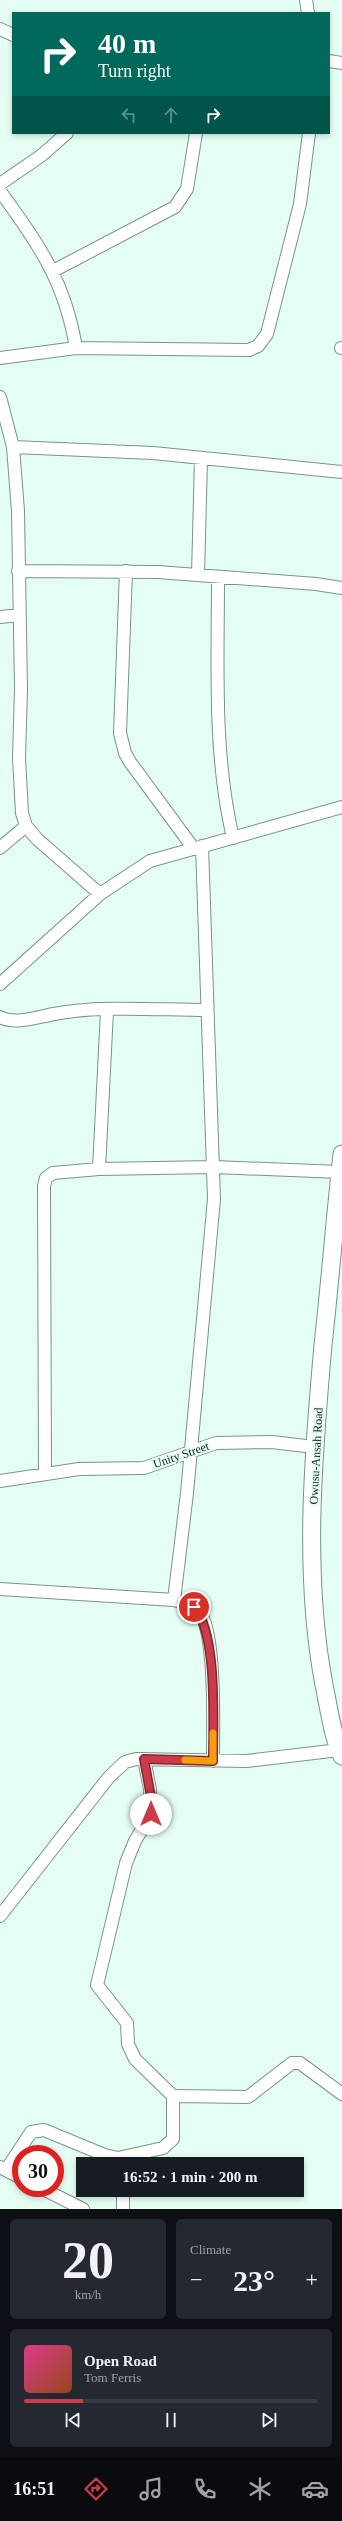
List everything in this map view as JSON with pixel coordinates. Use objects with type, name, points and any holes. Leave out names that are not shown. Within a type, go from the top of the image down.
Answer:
[{"type":"street","points":[[306,0],[308,12]]},
{"type":"street","points":[[0,29],[12,35]]},
{"type":"street","points":[[330,60],[342,62]]},
{"type":"street","points":[[0,184],[42,155],[66,134]]},
{"type":"street","points":[[53,271],[175,207],[187,189],[196,134]]},
{"type":"street","points":[[0,358],[76,348],[249,350],[258,346],[267,334],[300,204],[309,134]]},
{"type":"street","points":[[0,191],[53,271],[63,294],[76,348]]},
{"type":"street","points":[[0,397],[13,447],[18,511],[21,689],[19,758],[22,813],[26,826],[37,839],[100,894]]},
{"type":"street","points":[[13,447],[139,452],[342,472]]},
{"type":"street","points":[[198,575],[201,459]]},
{"type":"street","points":[[18,571],[126,571],[316,584],[342,588]]},
{"type":"street","points":[[126,571],[120,733],[122,744],[130,762],[198,847],[207,1010],[214,1167],[214,1206],[174,1600]]},
{"type":"street","points":[[218,577],[218,699],[224,798],[233,838]]},
{"type":"street","points":[[0,617],[19,615]]},
{"type":"street","points":[[0,984],[100,894],[150,860],[342,807]]},
{"type":"street","points":[[0,848],[26,826]]},
{"type":"street","points":[[0,1017],[5,1020],[20,1020],[58,1014],[107,1011],[207,1010]]},
{"type":"street","points":[[99,1169],[107,1011]]},
{"type":"street","name":"Owusu-Ansah Road","points":[[341,1753],[329,1710],[314,1621],[314,1447],[342,1154]]},
{"type":"street","points":[[45,1473],[44,1181],[53,1173],[99,1169],[214,1167],[340,1172]]},
{"type":"street","name":"Unity Street","points":[[0,1481],[79,1469],[144,1468],[190,1450],[216,1443],[272,1442],[314,1447]]},
{"type":"street","points":[[0,1589],[174,1600],[194,1607],[204,1621],[211,1653],[213,1761]]},
{"type":"street","points":[[0,1916],[117,1768],[125,1762],[144,1759],[247,1761],[341,1753]]},
{"type":"street","points":[[136,2157],[163,2148],[171,2143],[174,2097],[135,2059],[128,2044],[127,2023],[97,1986],[126,1863],[134,1841],[151,1814],[152,1802],[144,1759]]},
{"type":"street","points":[[174,2097],[178,2094],[248,2097],[292,2062],[300,2062],[342,2094]]},
{"type":"street","points":[[12,2174],[3,2169],[31,2132],[36,2130],[44,2130],[110,2157]]},
{"type":"street","points":[[59,2197],[83,2209]]},
{"type":"street","points":[[123,2197],[123,2209]]},
{"type":"slow traffic","points":[[185,1760],[213,1761],[213,1733]]},
{"type":"route","points":[[151,1814],[152,1802],[144,1759],[213,1761],[211,1653],[204,1621],[201,1614],[194,1607]]}]
